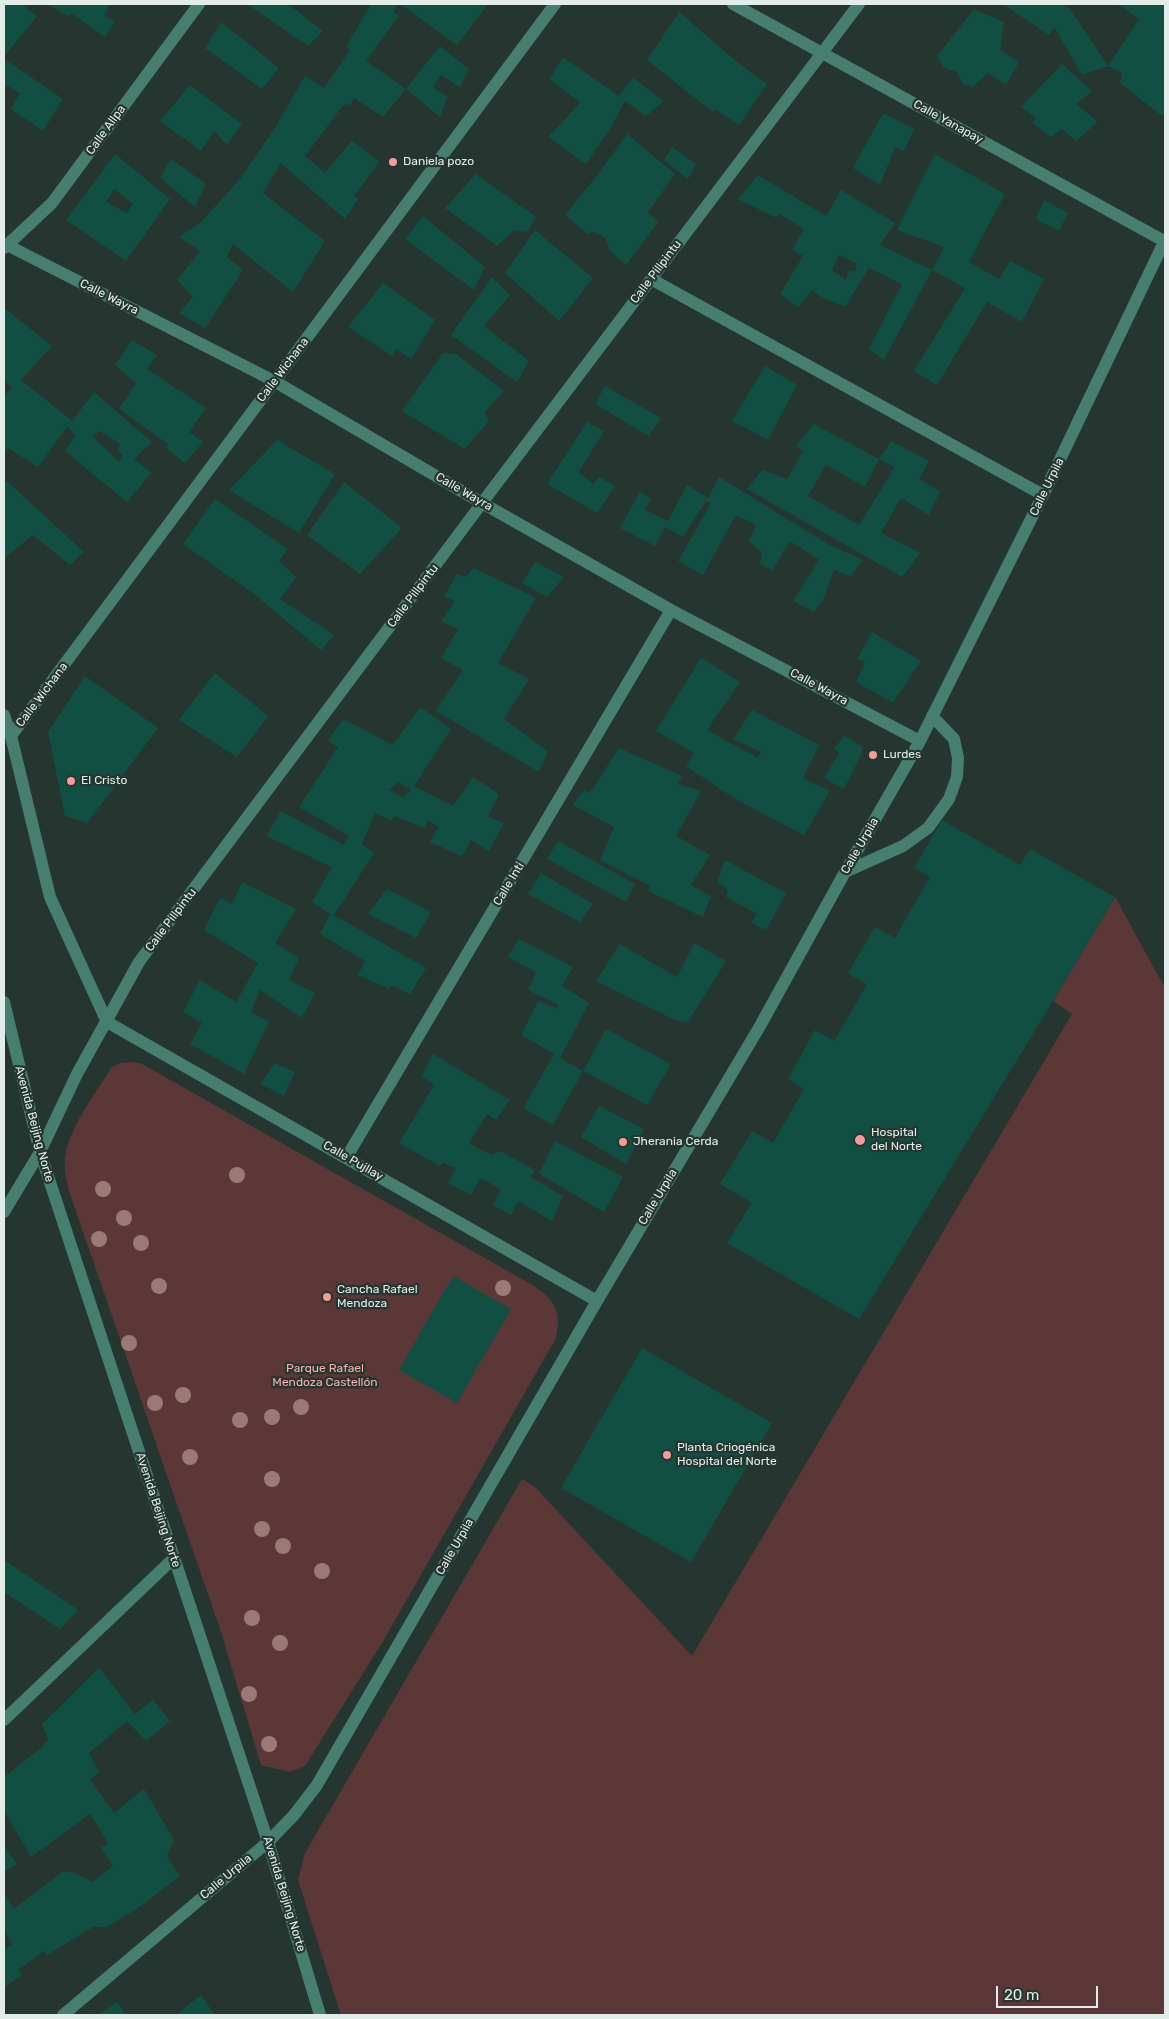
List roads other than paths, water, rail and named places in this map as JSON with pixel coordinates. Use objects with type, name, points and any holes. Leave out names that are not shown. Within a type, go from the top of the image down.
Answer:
[{"type":"street","name":"Calle Allpa","points":[[6,247],[52,203],[199,4]]},
{"type":"street","name":"Calle Wichana","points":[[11,736],[556,4]]},
{"type":"street","name":"Calle Yanapay","points":[[733,4],[1165,240]]},
{"type":"street","name":"Calle Pillpintu","points":[[4,1212],[40,1152],[77,1074],[140,962],[482,503],[859,4]]},
{"type":"street","name":"Calle Urpila","points":[[63,2015],[268,1842],[294,1815],[317,1785],[597,1301],[760,1026],[920,741],[1043,495],[1165,240]]},
{"type":"street","name":"Calle Wayra","points":[[6,247],[274,381],[482,503],[671,610],[920,741]]},
{"type":"street","points":[[651,279],[1043,495]]},
{"type":"street","name":"Calle Inti","points":[[346,1158],[671,610]]},
{"type":"street","points":[[4,715],[11,736],[50,897],[107,1022]]},
{"type":"street","points":[[845,872],[903,846],[928,828],[949,799],[957,777],[958,758],[954,739],[932,716]]},
{"type":"street","name":"Avenida Beijing Norte","points":[[4,1002],[40,1152],[268,1842],[320,2015]]},
{"type":"street","name":"Calle Pujllay","points":[[107,1022],[597,1301]]},
{"type":"street","points":[[4,1720],[174,1558]]},
{"type":"place","name":"Daniela pozo","points":[[393,162]]},
{"type":"place","name":"Lurdes","points":[[873,755]]},
{"type":"place","name":"El Cristo","points":[[71,781]]},
{"type":"place","name":"Hospital del Norte","points":[[860,1140]]},
{"type":"place","name":"Jherania Cerda","points":[[623,1142]]},
{"type":"place","name":"Cancha Rafael Mendoza","points":[[327,1297]]},
{"type":"place","name":"Planta Criogénica Hospital del Norte","points":[[667,1455]]},
{"type":"park label","name":"Parque Rafael Mendoza Castellón","points":[[325,1376]]}]
